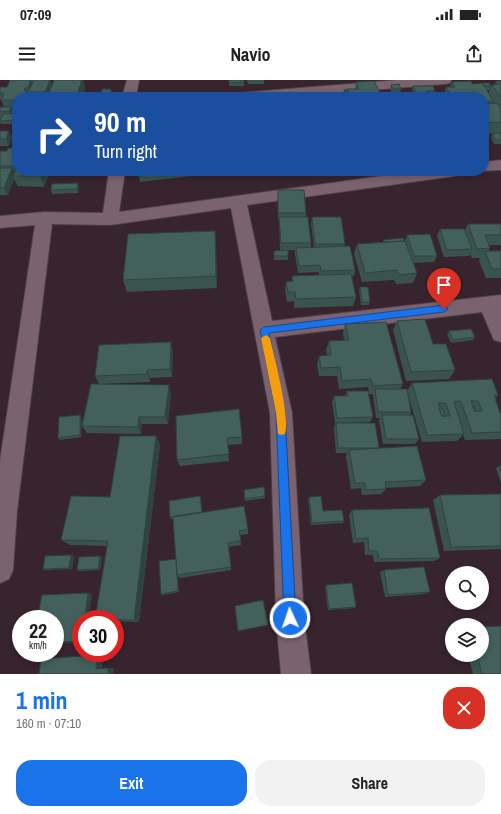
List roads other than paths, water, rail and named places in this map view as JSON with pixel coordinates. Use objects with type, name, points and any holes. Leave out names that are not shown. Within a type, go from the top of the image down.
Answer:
[{"type":"street","points":[[130,92],[134,80]]},
{"type":"street","points":[[291,80],[294,84],[301,87],[327,91]]},
{"type":"street","points":[[312,92],[445,80]]},
{"type":"street","points":[[489,166],[501,164]]},
{"type":"street","points":[[110,219],[116,176]]},
{"type":"street","points":[[0,222],[44,218],[110,219],[418,176]]},
{"type":"street","points":[[238,201],[281,413],[290,618],[296,674]]},
{"type":"street","points":[[0,570],[2,511],[44,218]]},
{"type":"street","points":[[264,330],[495,303],[501,334]]}]
